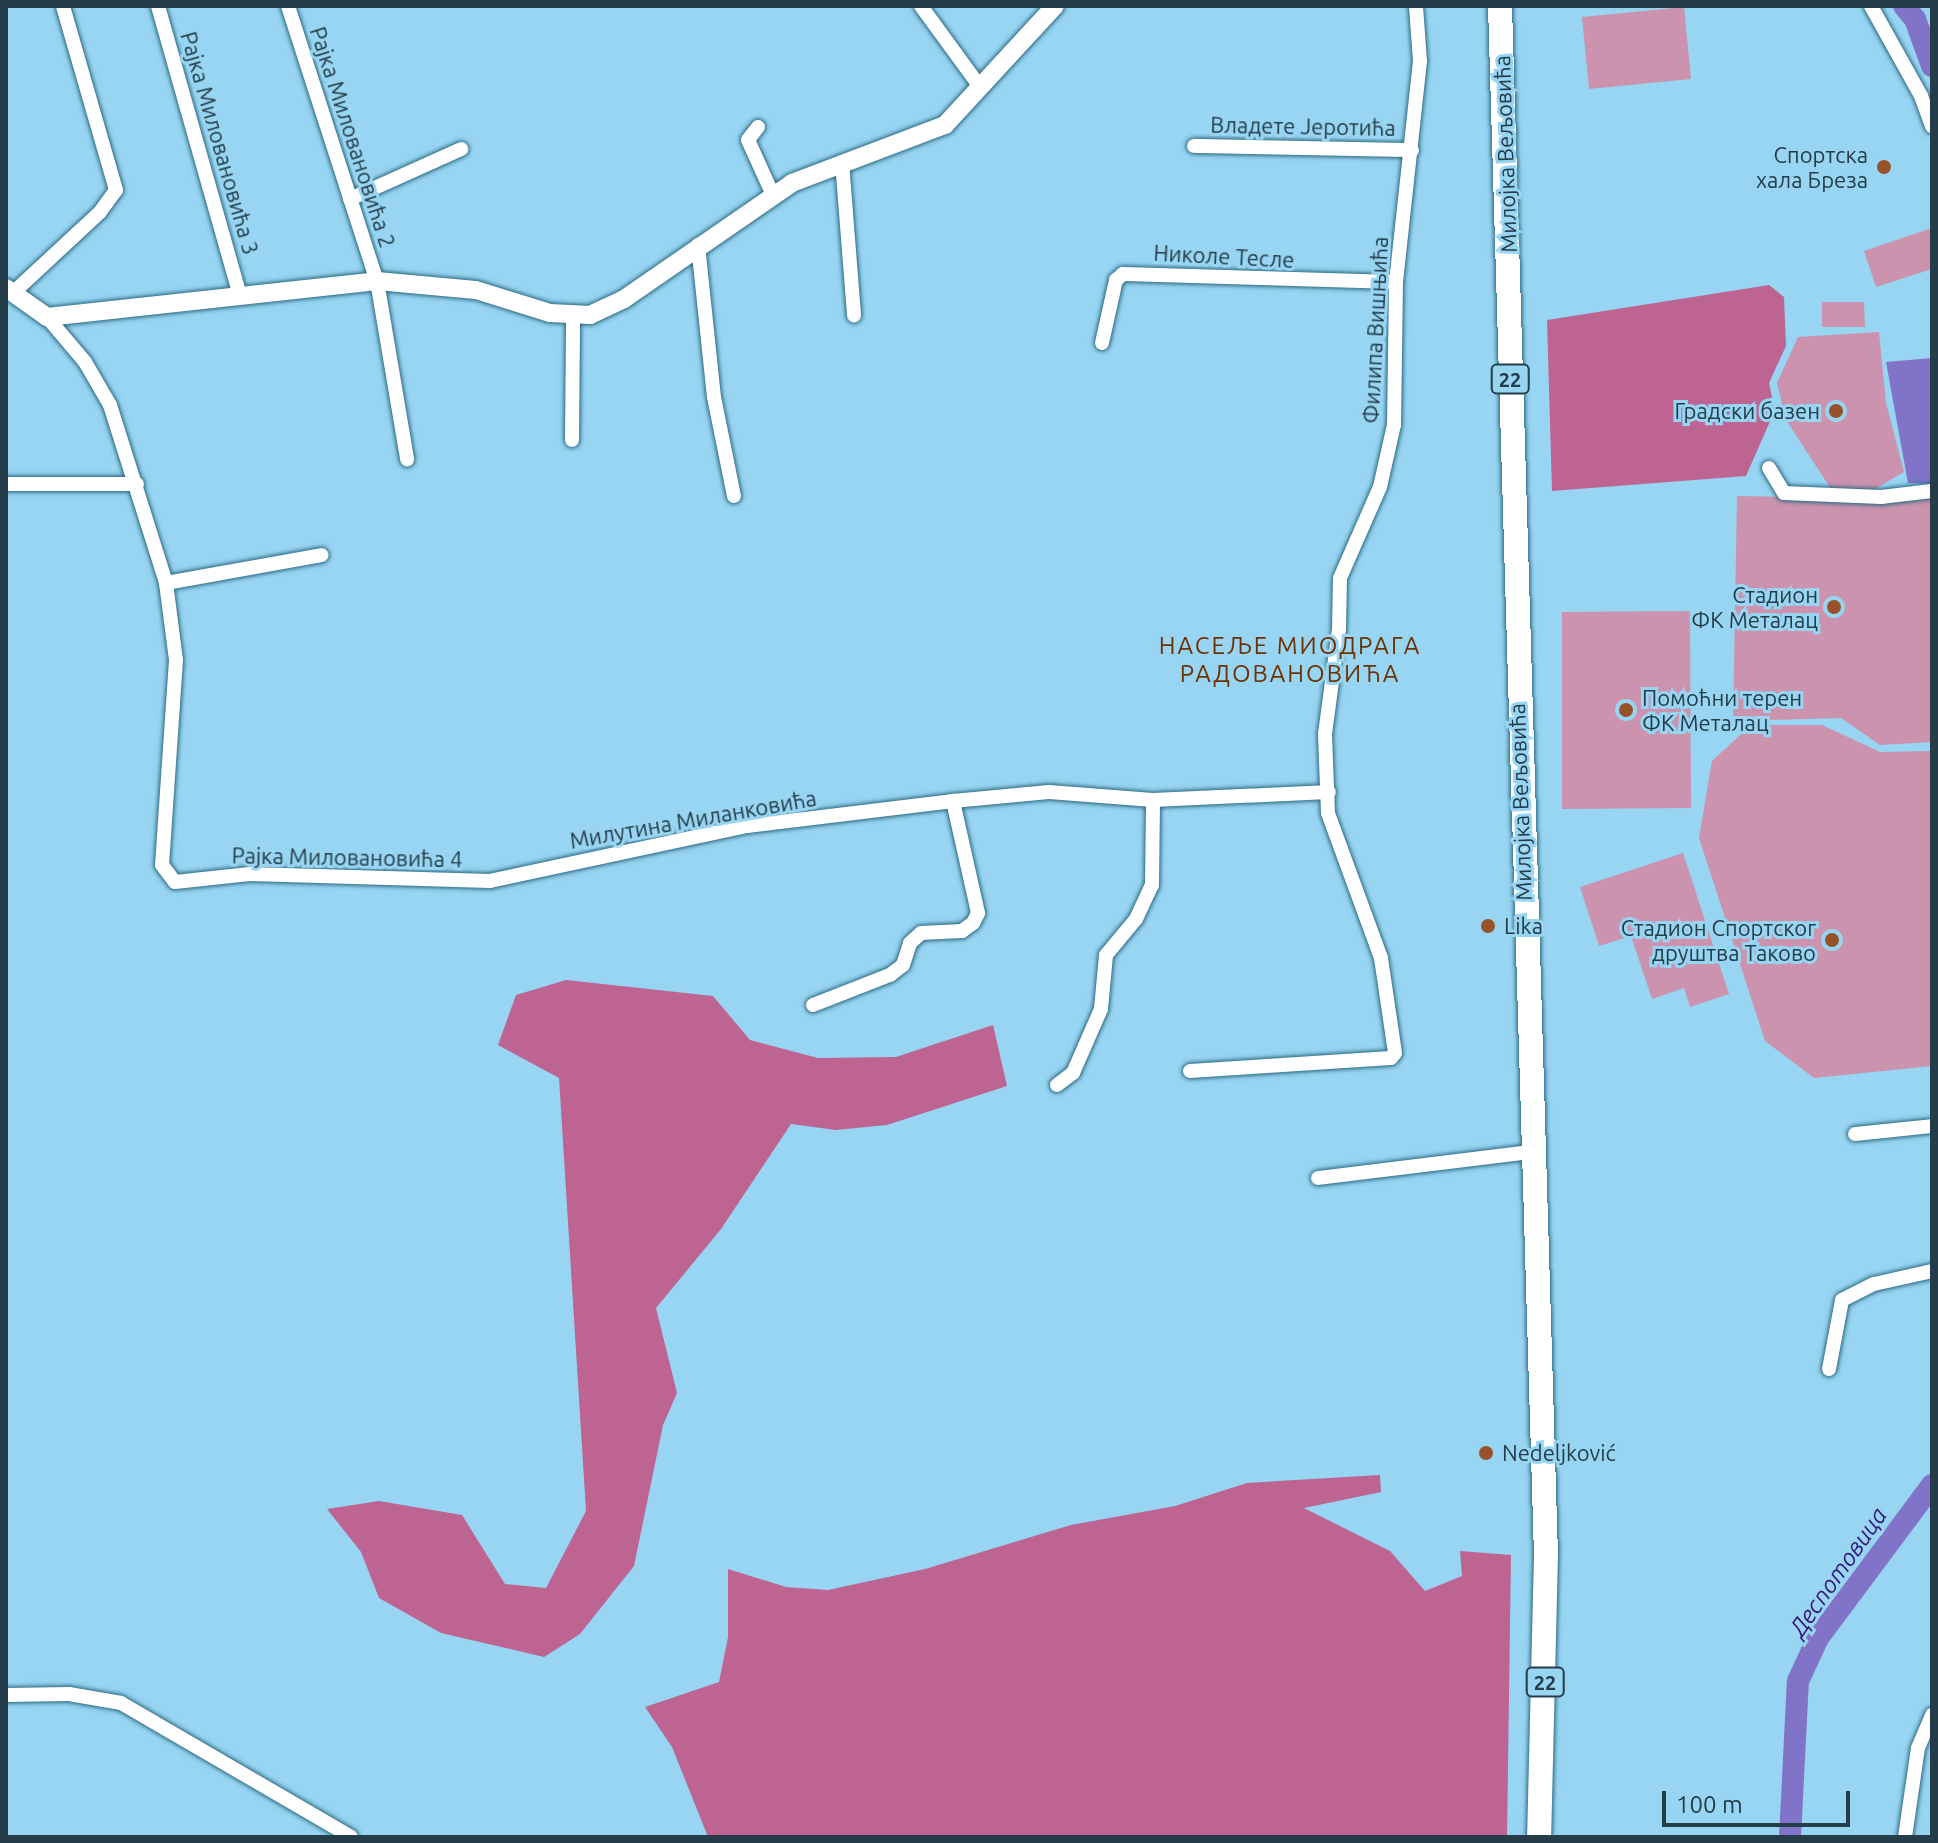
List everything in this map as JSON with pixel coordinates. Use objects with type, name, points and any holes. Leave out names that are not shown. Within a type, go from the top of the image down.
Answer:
[{"type":"main road","name":"Милојка Вељовића","points":[[1500,6],[1531,1152],[1546,1555],[1539,1837]]},
{"type":"street","points":[[63,6],[116,190],[100,212],[8,288],[47,317],[239,292],[377,281],[476,290],[526,308],[573,316],[608,310],[773,195],[842,162],[945,125],[1050,8]]},
{"type":"street","name":"Рајка Миловановића 3","points":[[158,6],[239,292]]},
{"type":"street","name":"Рајка Миловановића 2","points":[[288,6],[377,281],[407,459]]},
{"type":"street","points":[[921,6],[980,87]]},
{"type":"street","name":"Филипа Вишњића","points":[[1190,1071],[1391,1058],[1395,1053],[1381,958],[1328,813],[1325,734],[1339,629],[1340,578],[1380,487],[1394,425],[1396,282],[1420,61],[1416,6]]},
{"type":"street","points":[[1871,6],[1921,96],[1932,126]]},
{"type":"street","points":[[758,127],[748,140],[773,195]]},
{"type":"street","name":"Владете Јеротића","points":[[1194,146],[1412,150]]},
{"type":"street","points":[[350,199],[461,149]]},
{"type":"street","points":[[842,162],[854,316]]},
{"type":"street","points":[[698,245],[714,397],[734,496]]},
{"type":"street","name":"Николе Тесле","points":[[1102,343],[1116,280],[1123,274],[1396,282]]},
{"type":"street","points":[[572,440],[573,316]]},
{"type":"street","name":"Рајка Миловановића 4","points":[[47,317],[85,362],[110,405],[166,583],[176,660],[164,788],[162,865],[168,880],[183,883],[250,874],[490,881]]},
{"type":"street","points":[[1769,468],[1784,493],[1881,497],[1932,491]]},
{"type":"street","points":[[6,484],[137,484]]},
{"type":"street","points":[[166,583],[321,555]]},
{"type":"street","name":"Милутина Миланковића","points":[[490,881],[747,826],[953,801],[1049,792],[1153,800],[1329,792]]},
{"type":"street","points":[[1057,1085],[1073,1073],[1101,1009],[1106,955],[1136,919],[1152,885],[1153,800]]},
{"type":"street","points":[[813,1005],[890,975],[903,965],[910,943],[921,933],[962,931],[973,923],[978,913],[953,801]]},
{"type":"street","points":[[1855,1134],[1932,1126]]},
{"type":"street","points":[[1318,1178],[1531,1152]]},
{"type":"street","points":[[1829,1369],[1842,1300],[1874,1284],[1932,1271]]},
{"type":"street","points":[[6,1695],[69,1694],[121,1703],[351,1837]]},
{"type":"street","points":[[1905,1837],[1918,1748],[1932,1715]]},
{"type":"shaded area","points":[[1684,7],[1691,79],[1589,89],[1582,17]]},
{"type":"shaded area","points":[[1932,228],[1932,269],[1876,287],[1864,251]]},
{"type":"shaded area","points":[[1769,285],[1784,297],[1786,346],[1769,383],[1775,410],[1746,476],[1552,491],[1547,320]]},
{"type":"shaded area","points":[[1822,302],[1864,302],[1865,327],[1822,327]]},
{"type":"shaded area","name":"Градски базен","points":[[1879,332],[1886,403],[1904,472],[1868,493],[1833,492],[1786,420],[1777,383],[1798,337]]},
{"type":"shaded area","points":[[1932,358],[1932,484],[1908,483],[1886,362]]},
{"type":"shaded area","name":"Стадион ФК Металац","points":[[1932,493],[1932,742],[1880,745],[1841,718],[1733,721],[1737,496],[1897,499]]},
{"type":"shaded area","name":"Помоћни терен ФК Металац","points":[[1690,611],[1691,808],[1562,809],[1562,612]]},
{"type":"shaded area","name":"Стадион Спортског друштва Таково","points":[[1751,725],[1822,725],[1880,752],[1932,751],[1932,1066],[1814,1078],[1765,1041],[1699,838],[1712,761]]},
{"type":"shaded area","points":[[1683,853],[1729,994],[1690,1007],[1684,988],[1652,999],[1631,936],[1599,946],[1580,887]]},
{"type":"shaded area","points":[[566,980],[713,996],[750,1040],[818,1058],[896,1057],[993,1025],[1007,1086],[887,1125],[836,1130],[791,1124],[721,1229],[656,1308],[677,1393],[663,1425],[634,1566],[580,1634],[544,1657],[441,1633],[379,1598],[361,1552],[327,1509],[379,1501],[462,1515],[505,1584],[546,1588],[586,1511],[559,1078],[498,1045],[516,995]]},
{"type":"shaded area","points":[[1380,1475],[1381,1492],[1304,1508],[1390,1551],[1425,1591],[1462,1576],[1460,1551],[1511,1555],[1507,1837],[708,1837],[672,1747],[645,1707],[719,1682],[728,1637],[728,1569],[786,1587],[828,1590],[925,1569],[1071,1525],[1175,1506],[1247,1483]]},
{"type":"waterway","name":"Деспотовица","points":[[1904,6],[1915,19],[1932,66]]},
{"type":"waterway","name":"Деспотовица","points":[[1790,1837],[1798,1681],[1818,1638],[1932,1485]]},
{"type":"place","name":"Спортска хала Бреза","points":[[1884,167]]},
{"type":"place","name":"Градски базен","points":[[1836,411]]},
{"type":"place","name":"Стадион ФК Металац","points":[[1834,607]]},
{"type":"place","name":"Помоћни терен ФК Металац","points":[[1626,710]]},
{"type":"place","name":"Lika","points":[[1488,926]]},
{"type":"place","name":"Стадион Спортског друштва Таково","points":[[1832,940]]},
{"type":"place","name":"Nedeljković","points":[[1486,1453]]},
{"type":"district","name":"НАСЕЉЕ МИОДРАГА РАДОВАНОВИЋА","points":[[1290,660]]}]
